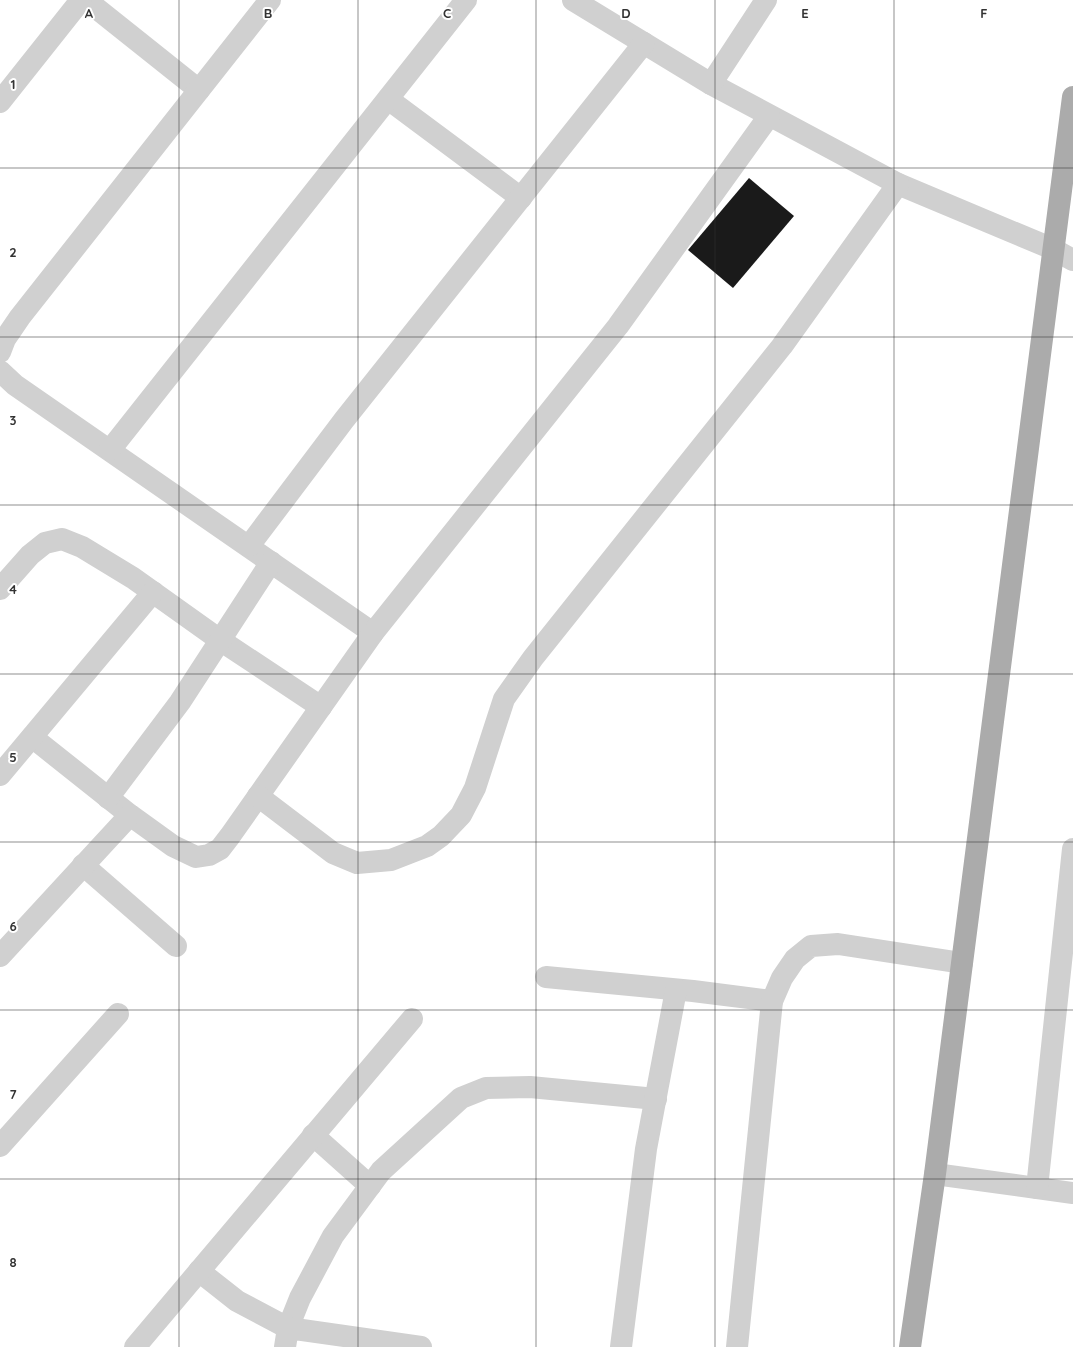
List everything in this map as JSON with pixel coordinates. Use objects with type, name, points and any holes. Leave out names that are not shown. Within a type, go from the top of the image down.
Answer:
[{"type":"main road","points":[[910,1347],[935,1174],[1073,97]]},
{"type":"street","points":[[0,102],[81,0]]},
{"type":"street","points":[[86,0],[199,90]]},
{"type":"street","points":[[0,352],[5,339],[20,317],[270,0]]},
{"type":"street","points":[[110,450],[466,0]]},
{"type":"street","points":[[573,0],[711,84],[898,184],[1053,249],[1073,260]]},
{"type":"street","points":[[711,84],[766,0]]},
{"type":"street","points":[[249,546],[344,420],[644,43]]},
{"type":"street","points":[[388,99],[521,198]]},
{"type":"street","points":[[32,737],[108,798],[173,846],[196,856],[209,856],[220,849],[373,632],[618,326],[769,116]]},
{"type":"street","points":[[258,796],[333,853],[357,863],[391,860],[427,846],[441,836],[460,815],[475,788],[504,699],[534,658],[782,346],[898,184]]},
{"type":"street","points":[[0,371],[15,384],[373,632]]},
{"type":"street","points":[[0,589],[30,555],[45,543],[62,539],[82,547],[133,578],[220,640],[321,707]]},
{"type":"street","points":[[108,798],[180,702],[271,562]]},
{"type":"street","points":[[0,775],[153,592]]},
{"type":"street","points":[[4,944],[83,865],[130,815]]},
{"type":"street","points":[[1037,1188],[1073,849]]},
{"type":"street","points":[[83,865],[176,946]]},
{"type":"street","points":[[737,1347],[772,1001],[782,978],[795,959],[811,946],[838,944],[962,964]]},
{"type":"street","points":[[546,977],[772,1001]]},
{"type":"street","points":[[621,1347],[646,1149],[676,990]]},
{"type":"street","points":[[0,1146],[118,1014]]},
{"type":"street","points":[[135,1347],[206,1277],[325,1146],[412,1018]]},
{"type":"street","points":[[287,1338],[300,1298],[333,1236],[381,1171],[461,1098],[486,1088],[530,1087],[656,1099]]},
{"type":"street","points":[[325,1146],[370,1186]]},
{"type":"street","points":[[935,1174],[1073,1193]]},
{"type":"street","points":[[206,1277],[287,1338],[421,1347]]},
{"type":"building","points":[[749,178],[794,216],[733,288],[688,250]]}]
